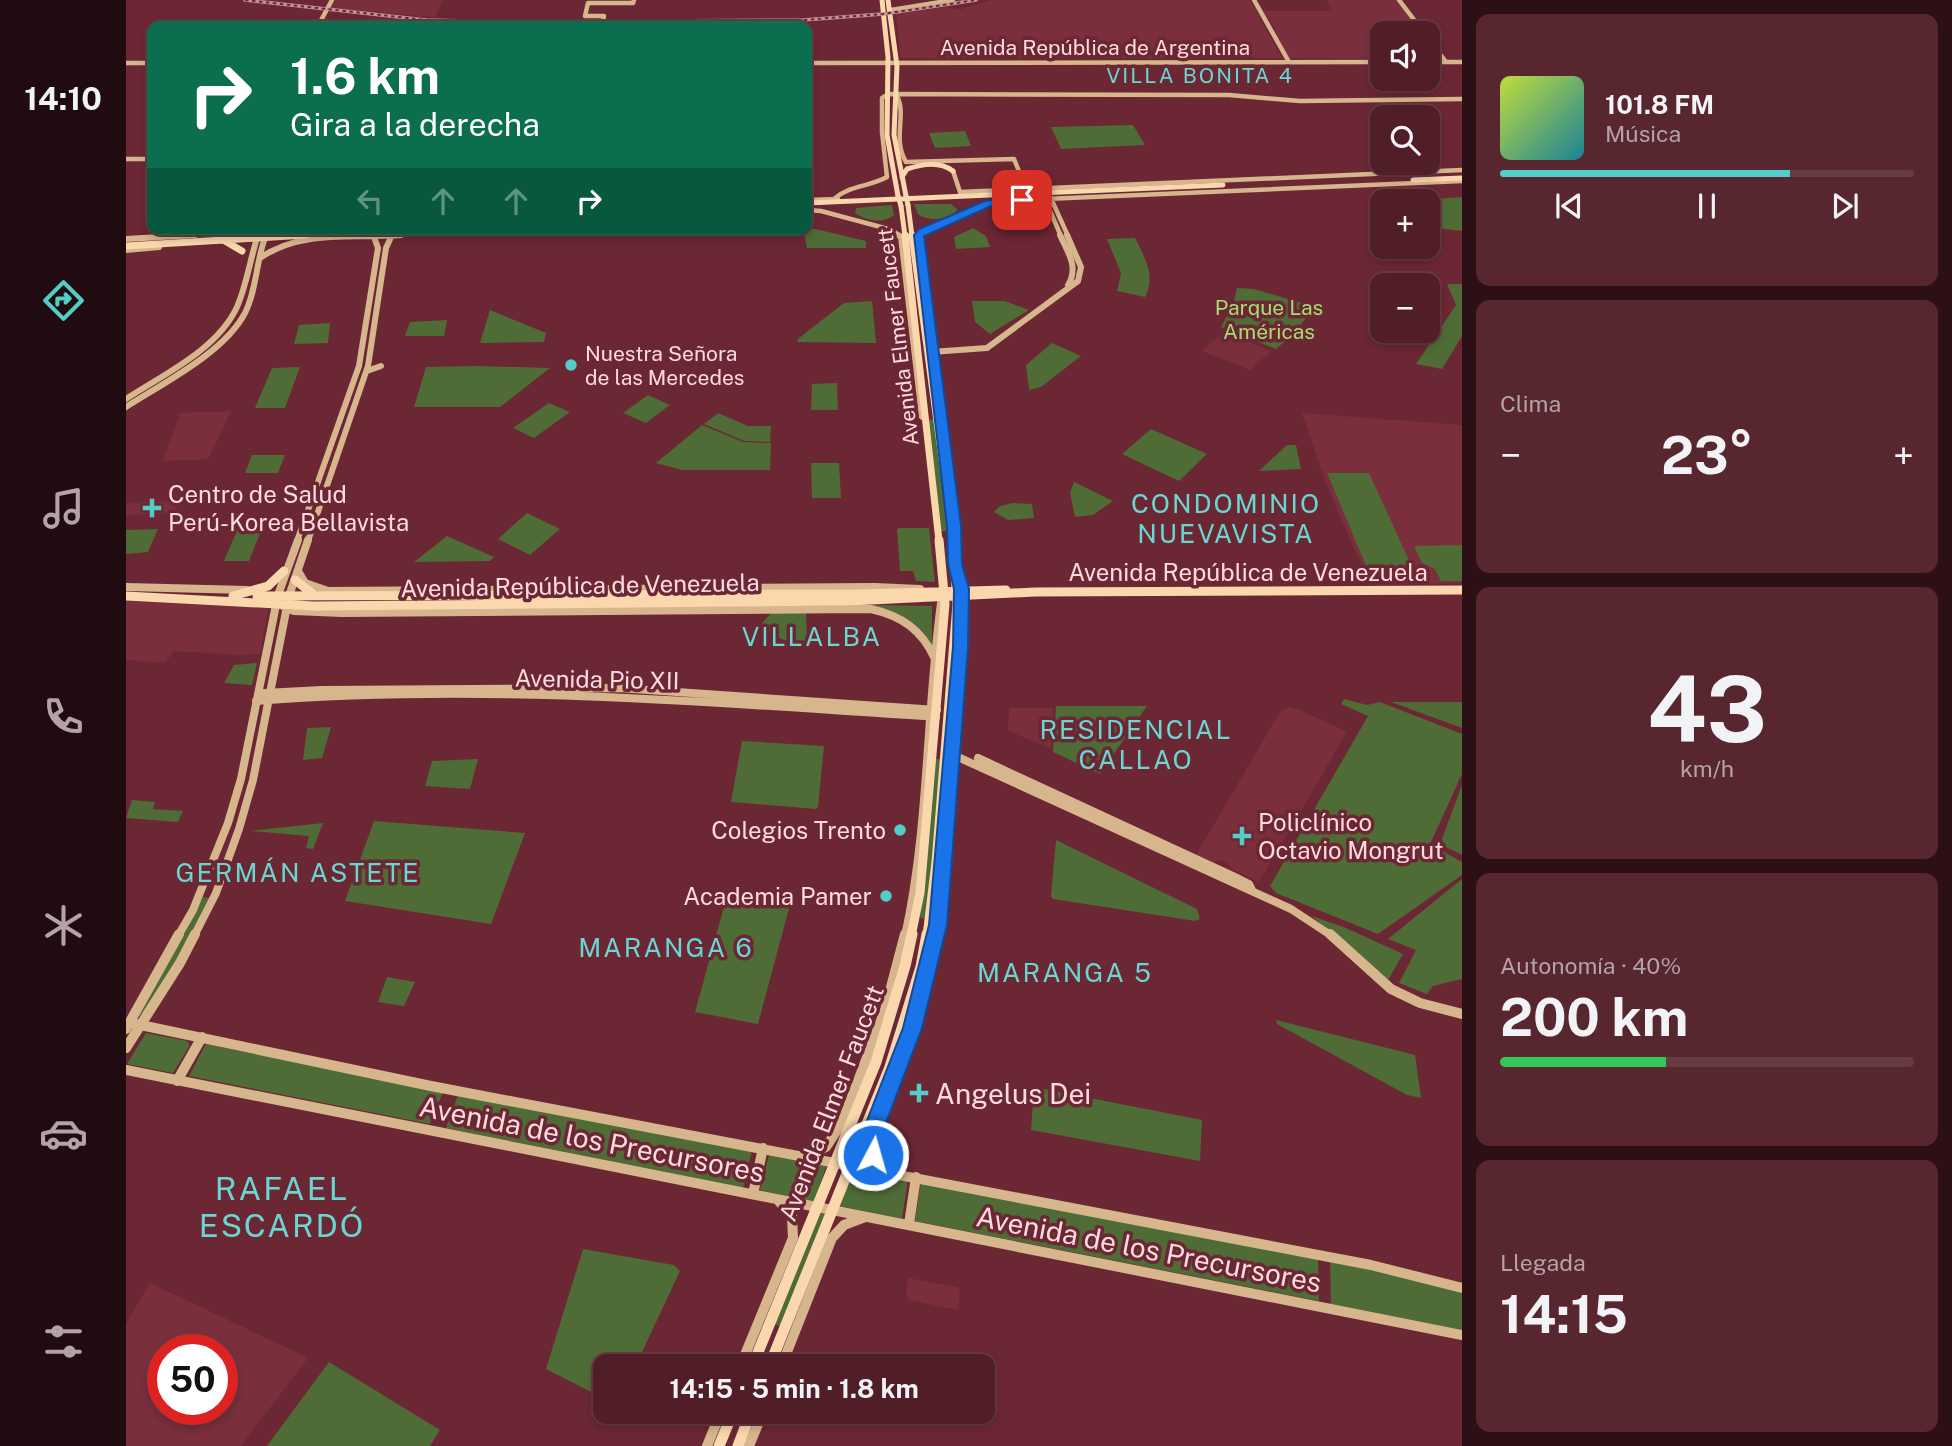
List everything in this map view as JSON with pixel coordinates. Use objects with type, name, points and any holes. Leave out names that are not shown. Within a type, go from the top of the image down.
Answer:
[{"type":"main road","points":[[321,21],[332,0]]},
{"type":"main road","name":"Avenida Elmer Faucett","points":[[881,0],[888,62],[884,110],[902,177],[902,196]]},
{"type":"main road","name":"Avenida Elmer Faucett","points":[[888,0],[897,62],[897,95],[895,117],[885,139],[921,277]]},
{"type":"main road","points":[[891,10],[953,0]]},
{"type":"main road","points":[[1254,0],[1289,61]]},
{"type":"main road","points":[[1399,0],[1415,21]]},
{"type":"main road","points":[[603,21],[604,17],[585,16],[588,3],[633,1]]},
{"type":"main road","points":[[879,61],[883,58],[882,44],[886,35]]},
{"type":"main road","points":[[1440,54],[1445,61]]},
{"type":"main road","name":"Avenida República de Argentina","points":[[812,62],[1370,61]]},
{"type":"main road","points":[[1440,61],[1462,61]]},
{"type":"main road","points":[[126,62],[147,62]]},
{"type":"main road","name":"Avenida República de Argentina","points":[[812,62],[888,62]]},
{"type":"main road","points":[[897,95],[900,102],[898,128],[902,156],[909,163],[1014,159],[1041,194],[1079,262],[1081,272],[1078,281],[987,348],[974,351],[923,350]]},
{"type":"main road","points":[[886,120],[895,117],[887,96],[897,95],[1222,95],[1304,101],[1462,99]]},
{"type":"main road","points":[[834,199],[843,190],[887,177],[884,110]]},
{"type":"main road","points":[[126,157],[147,157]]},
{"type":"main road","points":[[902,177],[907,169],[923,165],[943,165],[953,171],[960,192],[1041,194]]},
{"type":"main road","points":[[1127,190],[1462,170]]},
{"type":"main road","points":[[1127,190],[1162,192],[1462,179]]},
{"type":"main road","points":[[1413,180],[1462,179]]},
{"type":"main road","points":[[812,202],[1224,186],[1162,192]]},
{"type":"main road","name":"Avenida Elmer Faucett","points":[[757,1354],[876,1062],[894,1009],[912,921],[944,594],[923,350],[919,237],[922,231],[993,202],[1041,194]]},
{"type":"main road","points":[[812,201],[862,200]]},
{"type":"main road","name":"Avenida Elmer Faucett","points":[[774,1354],[916,1015],[936,910],[954,694],[959,593],[952,530],[949,525],[912,287],[904,205]]},
{"type":"main road","name":"Avenida Elmer Faucett","points":[[812,210],[892,230],[901,237],[906,281],[923,350]]},
{"type":"main road","points":[[126,244],[237,235]]},
{"type":"main road","points":[[148,243],[239,235]]},
{"type":"main road","points":[[126,244],[216,240],[249,235]]},
{"type":"main road","points":[[126,399],[206,344],[226,326],[237,307],[249,261],[261,235]]},
{"type":"main road","points":[[126,407],[213,347],[234,329],[246,310],[260,258],[262,235]]},
{"type":"main road","points":[[282,235],[374,235]]},
{"type":"main road","points":[[260,258],[279,245],[301,237],[374,235]]},
{"type":"main road","points":[[126,1048],[133,1026],[214,864],[241,779],[278,599],[358,368],[378,248],[374,235]]},
{"type":"main road","points":[[133,1026],[180,963],[216,893],[249,796],[288,603],[367,369],[380,286],[392,235]]},
{"type":"main road","points":[[216,240],[232,244],[242,251],[249,261]]},
{"type":"main road","points":[[126,244],[217,244],[242,251]]},
{"type":"main road","points":[[906,281],[912,287]]},
{"type":"main road","points":[[364,332],[373,331]]},
{"type":"main road","points":[[358,368],[380,366]]},
{"type":"main road","points":[[233,596],[267,587],[278,580],[290,560]]},
{"type":"main road","points":[[126,592],[225,591],[262,587],[284,571]]},
{"type":"main road","points":[[296,576],[320,590],[681,587],[872,597],[894,615],[914,626],[925,638],[934,659]]},
{"type":"main road","points":[[296,576],[301,588],[318,596]]},
{"type":"main road","points":[[569,588],[594,594]]},
{"type":"main road","points":[[532,594],[546,589]]},
{"type":"main road","name":"Avenida República de Venezuela","points":[[872,597],[925,590],[944,594]]},
{"type":"main road","name":"Avenida República de Venezuela","points":[[606,604],[959,593],[1462,590]]},
{"type":"main road","name":"Avenida República de Venezuela","points":[[126,592],[180,600],[278,599]]},
{"type":"main road","name":"Avenida República de Venezuela","points":[[126,592],[278,599],[288,603],[593,608]]},
{"type":"main road","name":"Avenida República de Venezuela","points":[[288,603],[318,596],[532,594],[855,598]]},
{"type":"main road","name":"Avenida Elmer Faucett","points":[[933,715],[934,659],[944,594]]},
{"type":"main road","points":[[855,598],[872,597]]},
{"type":"main road","points":[[593,608],[872,597]]},
{"type":"main road","points":[[593,608],[606,604]]},
{"type":"main road","name":"Avenida Pio XII","points":[[257,698],[439,693],[622,695],[933,715]]},
{"type":"main road","name":"Avenida Elmer Faucett","points":[[949,751],[947,724],[954,694]]},
{"type":"main road","points":[[933,715],[941,727],[947,724]]},
{"type":"main road","points":[[949,751],[1235,885],[1252,890],[1325,929],[1378,980],[1401,995],[1428,1006],[1462,1014]]},
{"type":"main road","name":"Avenida Elmer Faucett","points":[[902,1175],[886,1168],[873,1155],[871,1140],[874,1120],[908,1013],[929,925],[936,910]]},
{"type":"main road","points":[[912,921],[929,925]]},
{"type":"main road","name":"Avenida Elmer Faucett","points":[[802,1156],[821,1152],[834,1139],[868,1059],[902,965]]},
{"type":"main road","points":[[894,1009],[908,1013]]},
{"type":"main road","name":"Avenida de los Precursores","points":[[133,1026],[202,1037],[431,1086],[1371,1265],[1462,1288]]},
{"type":"main road","points":[[177,1081],[202,1037]]},
{"type":"main road","name":"Avenida de los Precursores","points":[[126,1070],[1462,1335]]},
{"type":"main road","points":[[753,1194],[762,1148]]},
{"type":"main road","points":[[909,1224],[916,1177]]},
{"type":"main road","name":"Avenida Elmer Faucett","points":[[745,1354],[793,1238],[795,1226],[792,1214],[776,1198]]},
{"type":"main road","name":"Avenida Elmer Faucett","points":[[786,1354],[832,1238],[844,1224],[868,1216]]},
{"type":"main road","points":[[767,1330],[781,1336]]},
{"type":"main road","points":[[708,1446],[716,1424]]},
{"type":"main road","points":[[719,1446],[728,1424]]},
{"type":"main road","points":[[738,1446],[746,1424]]},
{"type":"main road","points":[[750,1446],[758,1424]]},
{"type":"shaded area","points":[[336,0],[443,0],[435,17],[331,8]]},
{"type":"shaded area","points":[[991,0],[1250,0],[1282,58],[901,58],[896,14],[948,7],[958,10]]},
{"type":"shaded area","points":[[1327,0],[1396,0],[1412,21],[1370,21],[1370,58],[1289,58],[1274,32],[1276,30],[1263,11],[1333,11]]},
{"type":"shaded area","points":[[1224,332],[1271,351],[1250,370],[1202,351]]},
{"type":"shaded area","points":[[231,411],[208,459],[163,461],[180,413]]},
{"type":"shaded area","points":[[1302,413],[1462,425],[1462,583],[1370,585],[1326,483]]},
{"type":"shaded area","name":"Centro de Salud Perú-Korea Bellavista","points":[[180,501],[175,513],[126,515],[126,503]]},
{"type":"shaded area","points":[[126,601],[268,608],[260,654],[174,651],[165,663],[126,660]]},
{"type":"shaded area","points":[[1288,707],[1347,732],[1259,882],[1232,869],[1229,863],[1222,860],[1214,862],[1196,855],[1280,712]]},
{"type":"shaded area","points":[[1009,708],[1053,708],[1051,748],[1008,731]]},
{"type":"shaded area","points":[[908,1278],[960,1288],[958,1310],[910,1300],[906,1294]]},
{"type":"shaded area","points":[[150,1283],[308,1358],[241,1446],[126,1446],[126,1324]]},
{"type":"green space","points":[[1133,125],[1145,145],[1061,149],[1051,127]]},
{"type":"green space","points":[[965,131],[971,146],[935,148],[929,133]]},
{"type":"green space","points":[[1462,197],[1462,231],[1440,228],[1440,199]]},
{"type":"green space","points":[[914,204],[951,204],[958,210],[944,218],[933,219],[918,214]]},
{"type":"green space","points":[[892,205],[894,215],[885,220],[870,220],[855,213],[856,208]]},
{"type":"green space","points":[[812,228],[866,241],[866,248],[807,248],[804,235],[812,235]]},
{"type":"green space","points":[[973,228],[986,236],[990,247],[956,249],[954,237]]},
{"type":"green space","points":[[1135,238],[1149,274],[1145,297],[1117,291],[1121,273],[1107,239]]},
{"type":"green space","points":[[1447,284],[1462,284],[1462,336],[1442,369],[1416,364],[1430,343],[1440,343],[1440,329],[1456,305]]},
{"type":"green space","name":"Parque Las Américas","points":[[1237,288],[1254,289],[1315,307],[1292,335],[1276,349],[1221,327],[1233,305]]},
{"type":"green space","points":[[872,301],[876,343],[797,342],[844,303]]},
{"type":"green space","points":[[972,301],[1005,301],[1029,310],[990,334],[975,322]]},
{"type":"green space","points":[[490,310],[546,333],[544,342],[480,343]]},
{"type":"green space","points":[[447,320],[444,336],[405,336],[410,322]]},
{"type":"green space","points":[[330,323],[328,343],[294,344],[299,325]]},
{"type":"green space","points":[[1052,343],[1081,356],[1041,387],[1029,390],[1026,365]]},
{"type":"green space","points":[[300,367],[285,408],[255,408],[272,368]]},
{"type":"green space","points":[[426,367],[550,368],[500,407],[414,407]]},
{"type":"green space","points":[[837,383],[838,410],[811,410],[812,384]]},
{"type":"green space","points":[[648,395],[670,405],[646,423],[623,413]]},
{"type":"green space","points":[[549,403],[570,412],[534,438],[513,428]]},
{"type":"green space","points":[[718,413],[748,426],[771,426],[770,442],[744,441],[704,424]]},
{"type":"green space","points":[[932,419],[935,422],[947,531],[940,531],[928,421]]},
{"type":"green space","points":[[702,425],[743,442],[771,443],[770,470],[682,470],[656,463]]},
{"type":"green space","points":[[1151,429],[1207,454],[1179,481],[1122,454]]},
{"type":"green space","points":[[1287,445],[1296,445],[1301,469],[1259,471]]},
{"type":"green space","points":[[252,455],[285,455],[278,473],[245,473]]},
{"type":"green space","points":[[811,463],[839,463],[841,498],[812,498]]},
{"type":"green space","points":[[1327,473],[1369,473],[1419,582],[1373,582]]},
{"type":"green space","points":[[1074,482],[1113,501],[1093,515],[1075,517],[1070,493]]},
{"type":"green space","points":[[1013,503],[1032,504],[1034,518],[1008,520],[994,512],[1000,506]]},
{"type":"green space","points":[[527,513],[560,529],[530,555],[498,539]]},
{"type":"green space","points":[[238,528],[262,528],[249,561],[224,561]]},
{"type":"green space","points":[[929,528],[935,582],[916,581],[913,571],[900,571],[897,529]]},
{"type":"green space","points":[[158,529],[148,552],[126,554],[126,530]]},
{"type":"green space","points":[[447,536],[494,557],[490,561],[414,562]]},
{"type":"green space","points":[[1462,545],[1462,581],[1441,581],[1435,569],[1422,563],[1414,546]]},
{"type":"green space","points":[[871,605],[932,606],[932,647],[921,630],[907,618]]},
{"type":"green space","points":[[772,612],[806,612],[807,641],[789,642],[757,629]]},
{"type":"green space","points":[[257,663],[252,685],[224,683],[234,665]]},
{"type":"green space","points":[[1344,699],[1367,705],[1380,702],[1462,734],[1462,774],[1430,844],[1462,862],[1462,875],[1378,934],[1276,893],[1270,886],[1368,716],[1341,704]]},
{"type":"green space","points":[[1391,702],[1462,702],[1462,728]]},
{"type":"green space","points":[[1056,706],[1147,706],[1100,774],[1053,752]]},
{"type":"green space","points":[[331,727],[322,758],[303,760],[307,728]]},
{"type":"green space","points":[[742,741],[824,746],[818,807],[816,809],[731,802]]},
{"type":"green space","points":[[478,759],[470,789],[425,786],[432,761]]},
{"type":"green space","points":[[936,759],[941,759],[927,919],[920,918]]},
{"type":"green space","points":[[1462,785],[1462,855],[1440,844]]},
{"type":"green space","points":[[132,800],[155,802],[153,809],[183,811],[178,822],[126,818]]},
{"type":"green space","points":[[374,821],[525,833],[491,924],[345,901]]},
{"type":"green space","points":[[323,823],[313,849],[306,848],[309,836],[250,831]]},
{"type":"green space","points":[[1056,840],[1197,909],[1200,919],[1195,921],[1053,899],[1051,896]]},
{"type":"green space","points":[[1462,879],[1462,979],[1433,986],[1427,994],[1399,983],[1416,950],[1388,939]]},
{"type":"green space","points":[[727,896],[791,901],[758,1024],[695,1012]]},
{"type":"green space","points":[[203,897],[209,898],[176,962],[142,1017],[138,1016]]},
{"type":"green space","points":[[1312,916],[1403,954],[1387,982]]},
{"type":"green space","points":[[387,977],[415,982],[404,1006],[378,1002]]},
{"type":"green space","points":[[1276,1020],[1415,1055],[1421,1098],[1407,1095],[1277,1024]]},
{"type":"green space","points":[[146,1033],[187,1041],[190,1045],[173,1073],[127,1064]]},
{"type":"green space","points":[[206,1044],[443,1092],[430,1124],[189,1076]]},
{"type":"green space","points":[[1034,1087],[1202,1120],[1200,1161],[1031,1130]]},
{"type":"green space","points":[[458,1095],[752,1150],[743,1188],[446,1128]]},
{"type":"green space","points":[[769,1155],[827,1164],[814,1202],[760,1190]]},
{"type":"green space","points":[[853,1169],[908,1179],[902,1219],[840,1206]]},
{"type":"green space","points":[[921,1182],[1318,1259],[1319,1301],[915,1221]]},
{"type":"green space","points":[[820,1213],[826,1214],[781,1327],[775,1324]]},
{"type":"green space","points":[[583,1249],[674,1265],[680,1271],[641,1354],[593,1354],[593,1393],[546,1369]]},
{"type":"green space","points":[[1330,1261],[1462,1289],[1462,1331],[1331,1304]]},
{"type":"green space","points":[[329,1362],[440,1430],[430,1446],[267,1446]]},
{"type":"railway","points":[[245,0],[426,20],[468,21]]},
{"type":"railway","points":[[657,21],[803,20],[883,14],[976,0]]},
{"type":"place","name":"Nuestra Señora de las Mercedes","points":[[571,365]]},
{"type":"place","name":"Centro de Salud Perú-Korea Bellavista","points":[[152,508]]},
{"type":"place","name":"Colegios Trento","points":[[900,830]]},
{"type":"place","name":"Policlínico Octavio Mongrut","points":[[1242,836]]},
{"type":"place","name":"Academia Pamer","points":[[886,896]]},
{"type":"place","name":"Angelus Dei","points":[[919,1093]]},
{"type":"district","name":"VILLA BONITA 4","points":[[1200,75]]},
{"type":"district","name":"CONDOMINIO NUEVAVISTA","points":[[1226,518]]},
{"type":"district","name":"VILLALBA","points":[[812,636]]},
{"type":"district","name":"RESIDENCIAL CALLAO","points":[[1136,744]]},
{"type":"district","name":"GERMÁN ASTETE","points":[[298,872]]},
{"type":"district","name":"MARANGA 6","points":[[666,947]]},
{"type":"district","name":"MARANGA 5","points":[[1065,972]]},
{"type":"district","name":"RAFAEL ESCARDÓ","points":[[282,1206]]},
{"type":"route","points":[[873,1155],[871,1136],[912,1028],[938,925],[960,647],[962,589],[959,570],[955,564],[952,530],[954,526],[919,235],[922,231],[989,203],[1022,200]]}]
